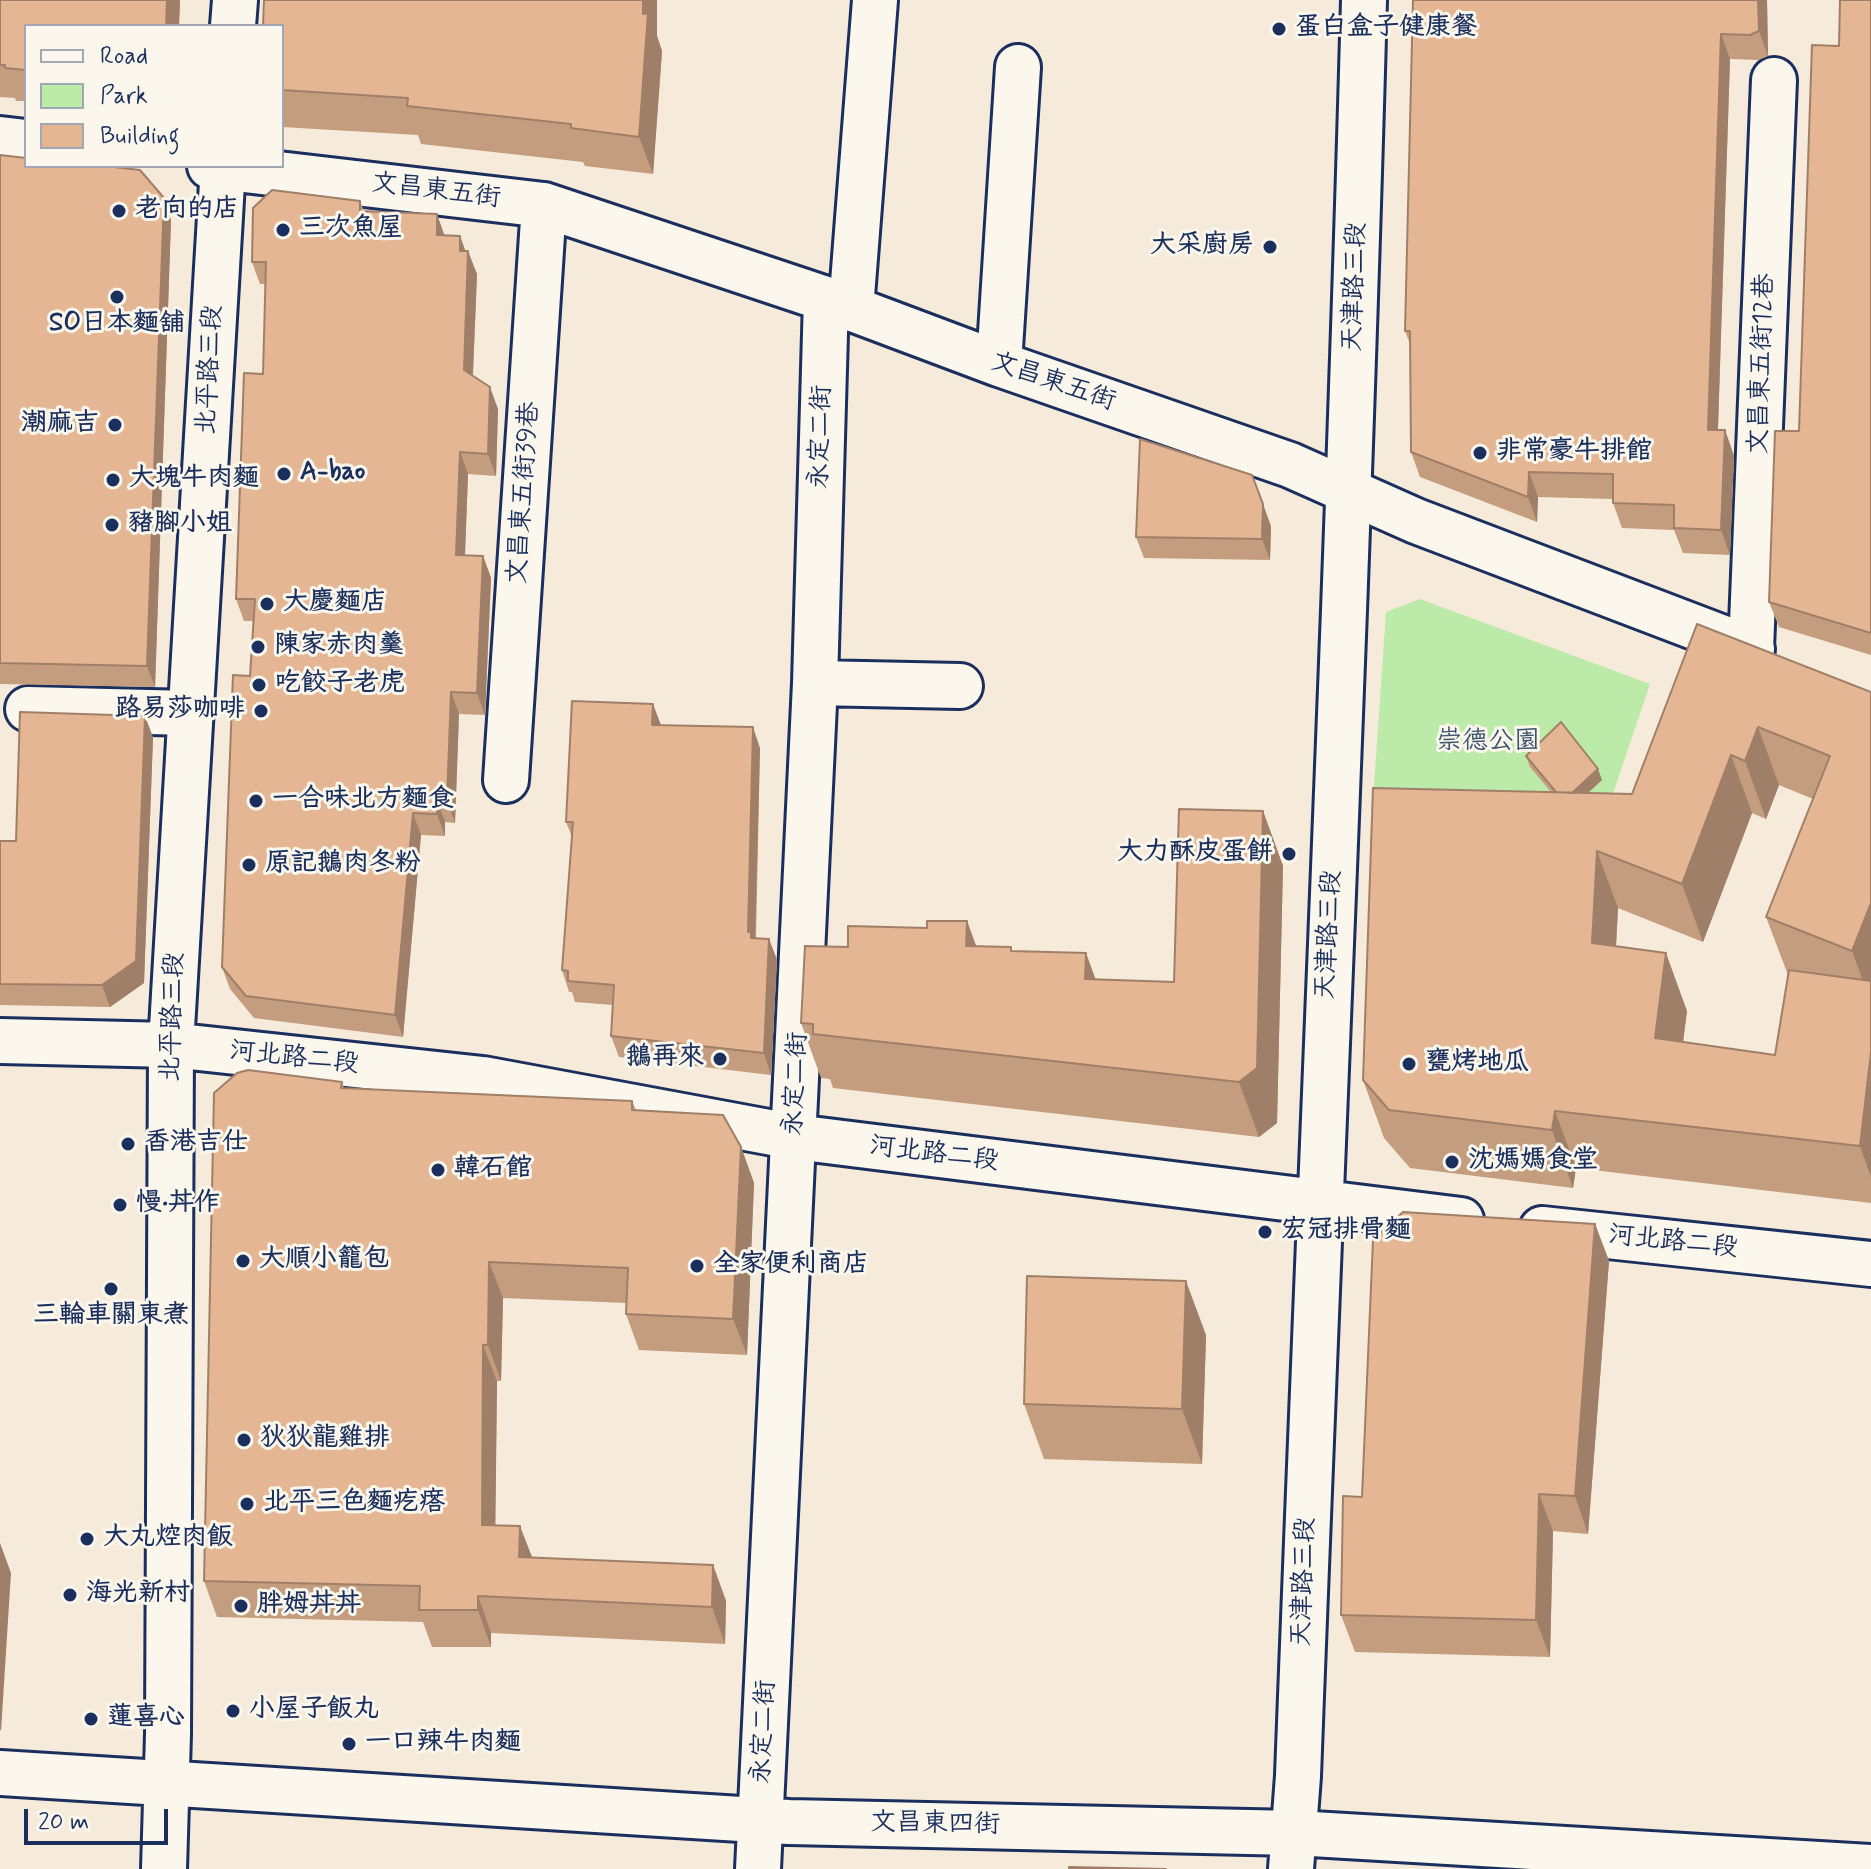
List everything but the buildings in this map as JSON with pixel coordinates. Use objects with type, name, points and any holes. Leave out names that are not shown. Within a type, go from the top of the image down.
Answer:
[{"type":"street","points":[[233,24],[235,0]]},
{"type":"street","name":"永定二街","points":[[758,1869],[815,683],[839,304],[875,0]]},
{"type":"street","name":"天津路三段","points":[[1293,1851],[1318,1205],[1351,493],[1364,0]]},
{"type":"street","points":[[999,364],[1018,67]]},
{"type":"street","name":"文昌東五街12巷","points":[[1751,649],[1774,80]]},
{"type":"street","points":[[0,139],[24,142]]},
{"type":"street","name":"北平路三段","points":[[164,1869],[168,1782],[171,1045],[219,168]]},
{"type":"street","name":"文昌東五街","points":[[236,168],[544,205],[839,304],[999,364],[1290,465],[1416,521],[1791,663]]},
{"type":"street","name":"文昌東五街39巷","points":[[506,780],[544,205]]},
{"type":"street","points":[[815,683],[960,686]]},
{"type":"street","points":[[28,709],[190,713]]},
{"type":"street","name":"河北路二段","points":[[0,1041],[171,1045],[483,1079],[795,1137],[1318,1205],[1871,1264]]},
{"type":"street","name":"文昌東四街","points":[[0,1773],[1293,1851],[1871,1867]]},
{"type":"green space","name":"崇德公園","points":[[1420,599],[1650,684],[1590,862],[1370,845],[1386,612]]},
{"type":"place","name":"蛋白盒子健康餐","points":[[1279,29]]},
{"type":"place","name":"老向的店","points":[[119,211]]},
{"type":"place","name":"三次魚屋","points":[[283,230]]},
{"type":"place","name":"大采廚房","points":[[1270,247]]},
{"type":"place","name":"SO日本麵舖","points":[[117,297]]},
{"type":"place","name":"潮麻吉","points":[[115,425]]},
{"type":"place","name":"非常豪牛排館","points":[[1480,453]]},
{"type":"place","name":"A-bao","points":[[284,474]]},
{"type":"place","name":"大塊牛肉麵","points":[[113,480]]},
{"type":"place","name":"豬腳小姐","points":[[112,525]]},
{"type":"place","name":"大慶麵店","points":[[267,604]]},
{"type":"place","name":"陳家赤肉羹","points":[[258,647]]},
{"type":"place","name":"吃餃子老虎","points":[[259,685]]},
{"type":"place","name":"路易莎咖啡","points":[[261,711]]},
{"type":"place","name":"一合味北方麵食","points":[[256,801]]},
{"type":"place","name":"大力酥皮蛋餅","points":[[1289,854]]},
{"type":"place","name":"原記鵝肉冬粉","points":[[249,865]]},
{"type":"place","name":"鵝再來","points":[[720,1059]]},
{"type":"place","name":"甕烤地瓜","points":[[1409,1064]]},
{"type":"place","name":"香港吉仕","points":[[128,1144]]},
{"type":"place","name":"沈媽媽食堂","points":[[1452,1162]]},
{"type":"place","name":"韓石館","points":[[438,1170]]},
{"type":"place","name":"慢·丼作","points":[[120,1205]]},
{"type":"place","name":"宏冠排骨麵","points":[[1265,1232]]},
{"type":"place","name":"大順小籠包","points":[[243,1261]]},
{"type":"place","name":"全家便利商店","points":[[697,1266]]},
{"type":"place","name":"三輪車關東煮","points":[[111,1289]]},
{"type":"place","name":"狄狄龍雞排","points":[[244,1440]]},
{"type":"place","name":"北平三色麵疙瘩","points":[[247,1504]]},
{"type":"place","name":"大丸焢肉飯","points":[[87,1539]]},
{"type":"place","name":"海光新村","points":[[70,1595]]},
{"type":"place","name":"胖姆丼丼","points":[[241,1606]]},
{"type":"place","name":"小屋子飯丸","points":[[233,1711]]},
{"type":"place","name":"蓮喜心","points":[[91,1719]]},
{"type":"place","name":"一口辣牛肉麵","points":[[349,1744]]}]
